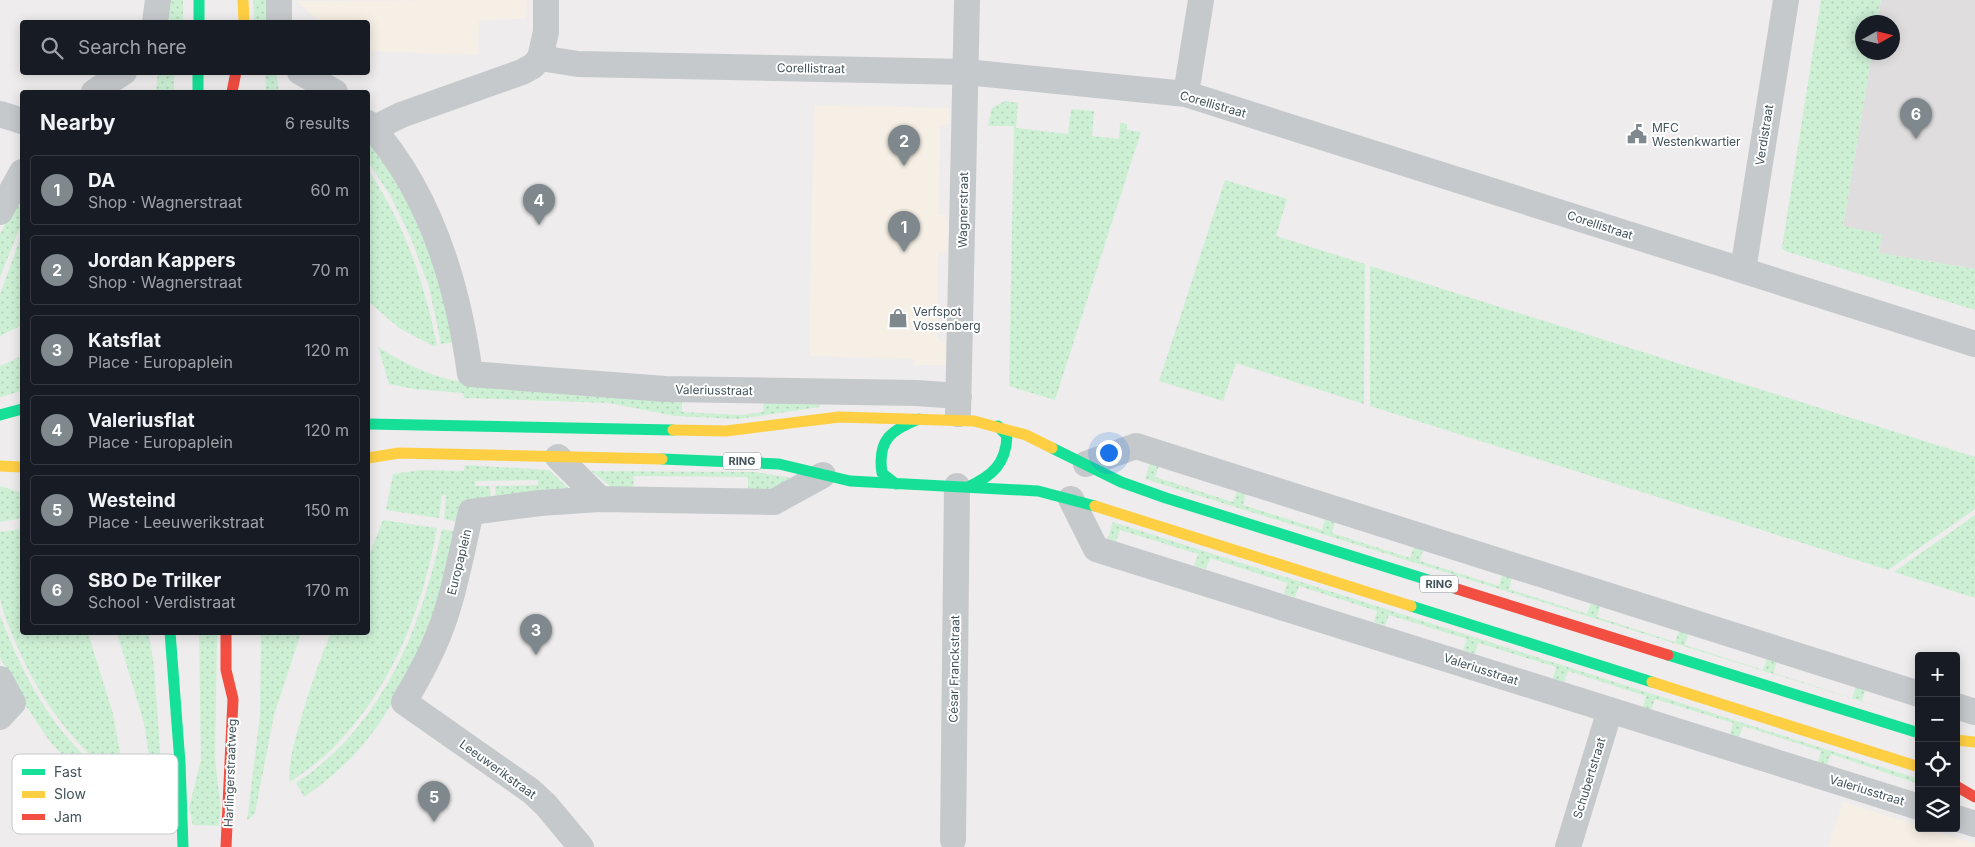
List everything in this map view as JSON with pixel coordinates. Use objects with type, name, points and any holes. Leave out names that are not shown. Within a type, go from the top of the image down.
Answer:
[{"type":"main road","points":[[199,0],[199,20]]},
{"type":"main road","points":[[243,0],[244,20]]},
{"type":"main road","points":[[198,75],[198,90]]},
{"type":"main road","points":[[232,90],[235,75]]},
{"type":"main road","name":"Valeriusstraat","points":[[896,484],[882,473],[880,454],[882,445],[900,426],[958,408],[974,421],[1026,435],[1121,482],[1166,498],[1915,733]]},
{"type":"main road","points":[[0,415],[20,410]]},
{"type":"main road","name":"Valeriusstraat","points":[[460,412],[489,428]]},
{"type":"main road","name":"Valeriusstraat","points":[[370,424],[489,428],[726,431],[839,417],[919,419]]},
{"type":"main road","points":[[962,487],[985,480],[997,471],[1005,458],[1007,436],[998,426]]},
{"type":"main road","points":[[370,458],[399,453],[558,456]]},
{"type":"main road","name":"RING","points":[[558,456],[747,461],[779,464],[839,480],[1038,490],[1915,766]]},
{"type":"main road","points":[[0,466],[20,467]]},
{"type":"main road","points":[[170,635],[180,763],[183,847]]},
{"type":"main road","name":"Harlingerstraatweg","points":[[226,635],[226,670],[233,699]]},
{"type":"main road","name":"Harlingerstraatweg","points":[[226,847],[230,797],[233,699],[240,676]]},
{"type":"main road","points":[[1960,740],[1975,742]]},
{"type":"main road","points":[[1958,787],[1975,797]]},
{"type":"street","points":[[155,20],[158,0]]},
{"type":"street","points":[[279,0],[279,20]]},
{"type":"street","points":[[370,126],[522,72],[533,66],[540,58],[546,32],[546,0]]},
{"type":"street","name":"Wagnerstraat","points":[[958,408],[967,0]]},
{"type":"street","points":[[1186,94],[1201,0]]},
{"type":"street","name":"Verdistraat","points":[[1743,270],[1786,0]]},
{"type":"street","name":"Corellistraat","points":[[540,58],[578,64],[966,72],[1186,94],[1975,344]]},
{"type":"street","points":[[97,90],[120,75]]},
{"type":"street","points":[[305,75],[332,90]]},
{"type":"street","points":[[0,114],[20,120]]},
{"type":"street","name":"Valeriusstraat","points":[[370,126],[409,181],[436,237],[457,301],[465,334],[470,374],[665,389],[917,393],[958,408]]},
{"type":"street","points":[[0,212],[20,176]]},
{"type":"street","points":[[1086,464],[1136,446],[1915,693]]},
{"type":"street","points":[[558,456],[600,499],[774,502],[823,475]]},
{"type":"street","name":"César Franckstraat","points":[[953,845],[962,487]]},
{"type":"street","name":"Europaplein","points":[[404,702],[427,661],[443,622],[458,573],[471,512],[540,503],[600,499]]},
{"type":"street","name":"Valeriusstraat","points":[[1071,499],[1096,549],[1915,805]]},
{"type":"street","points":[[0,679],[6,710]]},
{"type":"street","name":"Leeuwerikstraat","points":[[404,702],[531,792],[546,805],[581,847]]},
{"type":"street","points":[[1960,707],[1975,712]]},
{"type":"street","name":"Schubertstraat","points":[[1568,847],[1610,710]]},
{"type":"street","points":[[1960,819],[1975,824]]},
{"type":"shaded area","points":[[527,0],[525,19],[479,20],[478,55],[370,51],[370,20],[317,20],[297,1]]},
{"type":"shaded area","points":[[1881,0],[1975,0],[1975,269],[1879,253],[1843,226],[1871,60],[1900,60],[1900,15],[1878,15]]},
{"type":"shaded area","points":[[814,105],[949,108],[950,123],[940,126],[939,215],[945,215],[948,220],[947,249],[944,252],[938,253],[937,339],[945,342],[945,365],[914,365],[913,359],[809,356]]},
{"type":"shaded area","points":[[1843,802],[1915,825],[1915,832],[1938,832],[1975,844],[1975,847],[1828,847]]},
{"type":"green space","points":[[167,0],[183,0],[183,20],[164,20]]},
{"type":"green space","points":[[253,0],[269,0],[270,20],[254,20]]},
{"type":"green space","points":[[1821,0],[1881,0],[1878,15],[1855,15],[1855,60],[1871,60],[1843,226],[1882,234],[1879,253],[1975,269],[1975,310],[1785,251],[1782,248]]},
{"type":"green space","points":[[158,75],[174,75],[174,90],[156,90]]},
{"type":"green space","points":[[265,75],[276,75],[279,90],[266,90]]},
{"type":"green space","points":[[1005,101],[1018,103],[1016,128],[1068,134],[1071,109],[1094,111],[1092,136],[1119,139],[1120,123],[1127,124],[1127,130],[1141,132],[1055,400],[1009,386],[1014,126],[988,126],[992,108]]},
{"type":"green space","points":[[370,140],[419,216],[457,342],[441,344],[429,287],[410,236],[390,195],[370,165]]},
{"type":"green space","points":[[370,173],[393,211],[412,254],[426,299],[437,345],[433,346],[399,328],[370,303]]},
{"type":"green space","points":[[1225,180],[1287,199],[1276,236],[1365,264],[1364,404],[1236,363],[1223,401],[1159,381]]},
{"type":"green space","points":[[20,195],[20,227],[0,277],[0,234]]},
{"type":"green space","points":[[20,239],[20,326],[0,336],[0,294]]},
{"type":"green space","points":[[1370,266],[1975,457],[1975,509],[1888,570],[1370,406]]},
{"type":"green space","points":[[378,347],[418,369],[451,380],[682,397],[682,412],[741,415],[763,412],[764,399],[820,400],[820,407],[738,419],[675,416],[609,403],[464,398],[463,393],[414,389],[389,384]]},
{"type":"green space","points":[[20,357],[20,392],[0,397],[0,366]]},
{"type":"green space","points":[[1151,459],[1160,462],[1155,477],[1233,502],[1237,491],[1246,494],[1243,505],[1322,530],[1325,519],[1335,522],[1332,533],[1410,558],[1414,547],[1423,550],[1420,561],[1499,586],[1502,575],[1512,578],[1509,589],[1587,614],[1591,603],[1600,606],[1597,617],[1675,642],[1679,631],[1688,634],[1685,645],[1763,670],[1767,659],[1777,662],[1773,673],[1852,698],[1856,687],[1865,690],[1862,701],[1915,718],[1145,479]]},
{"type":"green space","points":[[465,465],[549,470],[570,490],[496,499],[495,486],[538,485],[538,480],[475,481],[475,486],[490,486],[491,499],[462,503],[458,522],[444,519],[446,495],[442,495],[439,518],[386,510],[393,474],[421,470],[464,471]]},
{"type":"green space","points":[[591,471],[756,472],[790,478],[775,489],[748,493],[748,477],[634,476],[633,491],[613,488]]},
{"type":"green space","points":[[0,486],[20,492],[20,518],[0,522]]},
{"type":"green space","points":[[1975,515],[1975,598],[1894,572]]},
{"type":"green space","points":[[383,520],[437,528],[431,558],[414,617],[389,673],[373,699],[335,746],[290,782],[289,771],[297,732],[319,663],[330,635],[370,635],[370,553]]},
{"type":"green space","points":[[1113,522],[1915,778],[1915,783],[1831,754],[1827,765],[1818,762],[1821,751],[1743,726],[1739,737],[1730,734],[1733,723],[1655,699],[1651,710],[1643,707],[1646,696],[1568,671],[1564,682],[1553,679],[1556,667],[1478,643],[1475,654],[1463,650],[1467,639],[1389,615],[1385,625],[1374,622],[1377,611],[1299,586],[1295,597],[1284,594],[1287,583],[1210,558],[1206,569],[1194,566],[1198,554],[1120,530],[1115,544],[1108,538]]},
{"type":"green space","points":[[20,529],[20,635],[89,635],[113,714],[120,754],[90,754],[59,720],[35,682],[2,608],[0,597],[0,532]]},
{"type":"green space","points":[[442,529],[457,532],[446,581],[436,616],[406,678],[384,717],[358,751],[325,782],[304,797],[296,783],[326,760],[353,733],[375,703],[394,671],[410,637],[423,602],[434,566]]},
{"type":"green space","points":[[0,615],[32,686],[61,729],[83,754],[61,754],[48,739],[24,703],[0,657]]},
{"type":"green space","points":[[118,635],[149,635],[154,666],[160,754],[149,754],[144,723]]},
{"type":"green space","points":[[199,635],[217,635],[215,759],[221,810],[218,826],[193,825],[189,808],[201,760]]},
{"type":"green space","points":[[261,635],[300,635],[274,715],[255,813],[247,821],[260,715]]},
{"type":"traffic: fast","points":[[199,0],[199,20]]},
{"type":"traffic: fast","points":[[198,75],[198,90]]},
{"type":"traffic: fast","points":[[0,415],[20,410]]},
{"type":"traffic: fast","points":[[896,484],[882,473],[881,462],[884,444],[894,432],[919,419]]},
{"type":"traffic: fast","points":[[370,424],[673,430]]},
{"type":"traffic: fast","points":[[968,487],[991,473],[1001,462],[1007,436],[998,426]]},
{"type":"traffic: fast","points":[[1052,448],[1121,482],[1166,498],[1457,589]]},
{"type":"traffic: fast","points":[[662,459],[779,464],[850,481],[1038,491],[1095,506]]},
{"type":"traffic: fast","points":[[1411,606],[1652,682]]},
{"type":"traffic: fast","points":[[170,635],[180,763],[183,847]]},
{"type":"traffic: fast","points":[[1668,655],[1915,732]]},
{"type":"traffic: slow","points":[[243,0],[244,20]]},
{"type":"traffic: slow","points":[[673,430],[726,431],[839,417],[974,421],[1026,435],[1052,448]]},
{"type":"traffic: slow","points":[[370,458],[399,453],[662,459]]},
{"type":"traffic: slow","points":[[0,466],[20,467]]},
{"type":"traffic: slow","points":[[1095,506],[1411,606]]},
{"type":"traffic: slow","points":[[1652,682],[1915,766]]},
{"type":"traffic: slow","points":[[1960,740],[1975,742]]},
{"type":"traffic: jam","points":[[232,90],[235,75]]},
{"type":"traffic: jam","points":[[1457,589],[1668,655]]},
{"type":"traffic: jam","points":[[226,635],[226,670],[233,699],[226,847]]},
{"type":"traffic: jam","points":[[1958,787],[1975,797]]},
{"type":"place","name":"MFC Westenkwartier","points":[[1637,134]]},
{"type":"place","name":"SBO De Trilker","points":[[1916,139]]},
{"type":"place","name":"Jordan Kappers","points":[[904,166]]},
{"type":"place","name":"Valeriusflat","points":[[539,225]]},
{"type":"place","name":"DA","points":[[904,252]]},
{"type":"place","name":"Verfspot Vossenberg","points":[[898,318]]},
{"type":"place","name":"Katsflat","points":[[536,655]]},
{"type":"place","name":"Westeind","points":[[434,822]]}]
